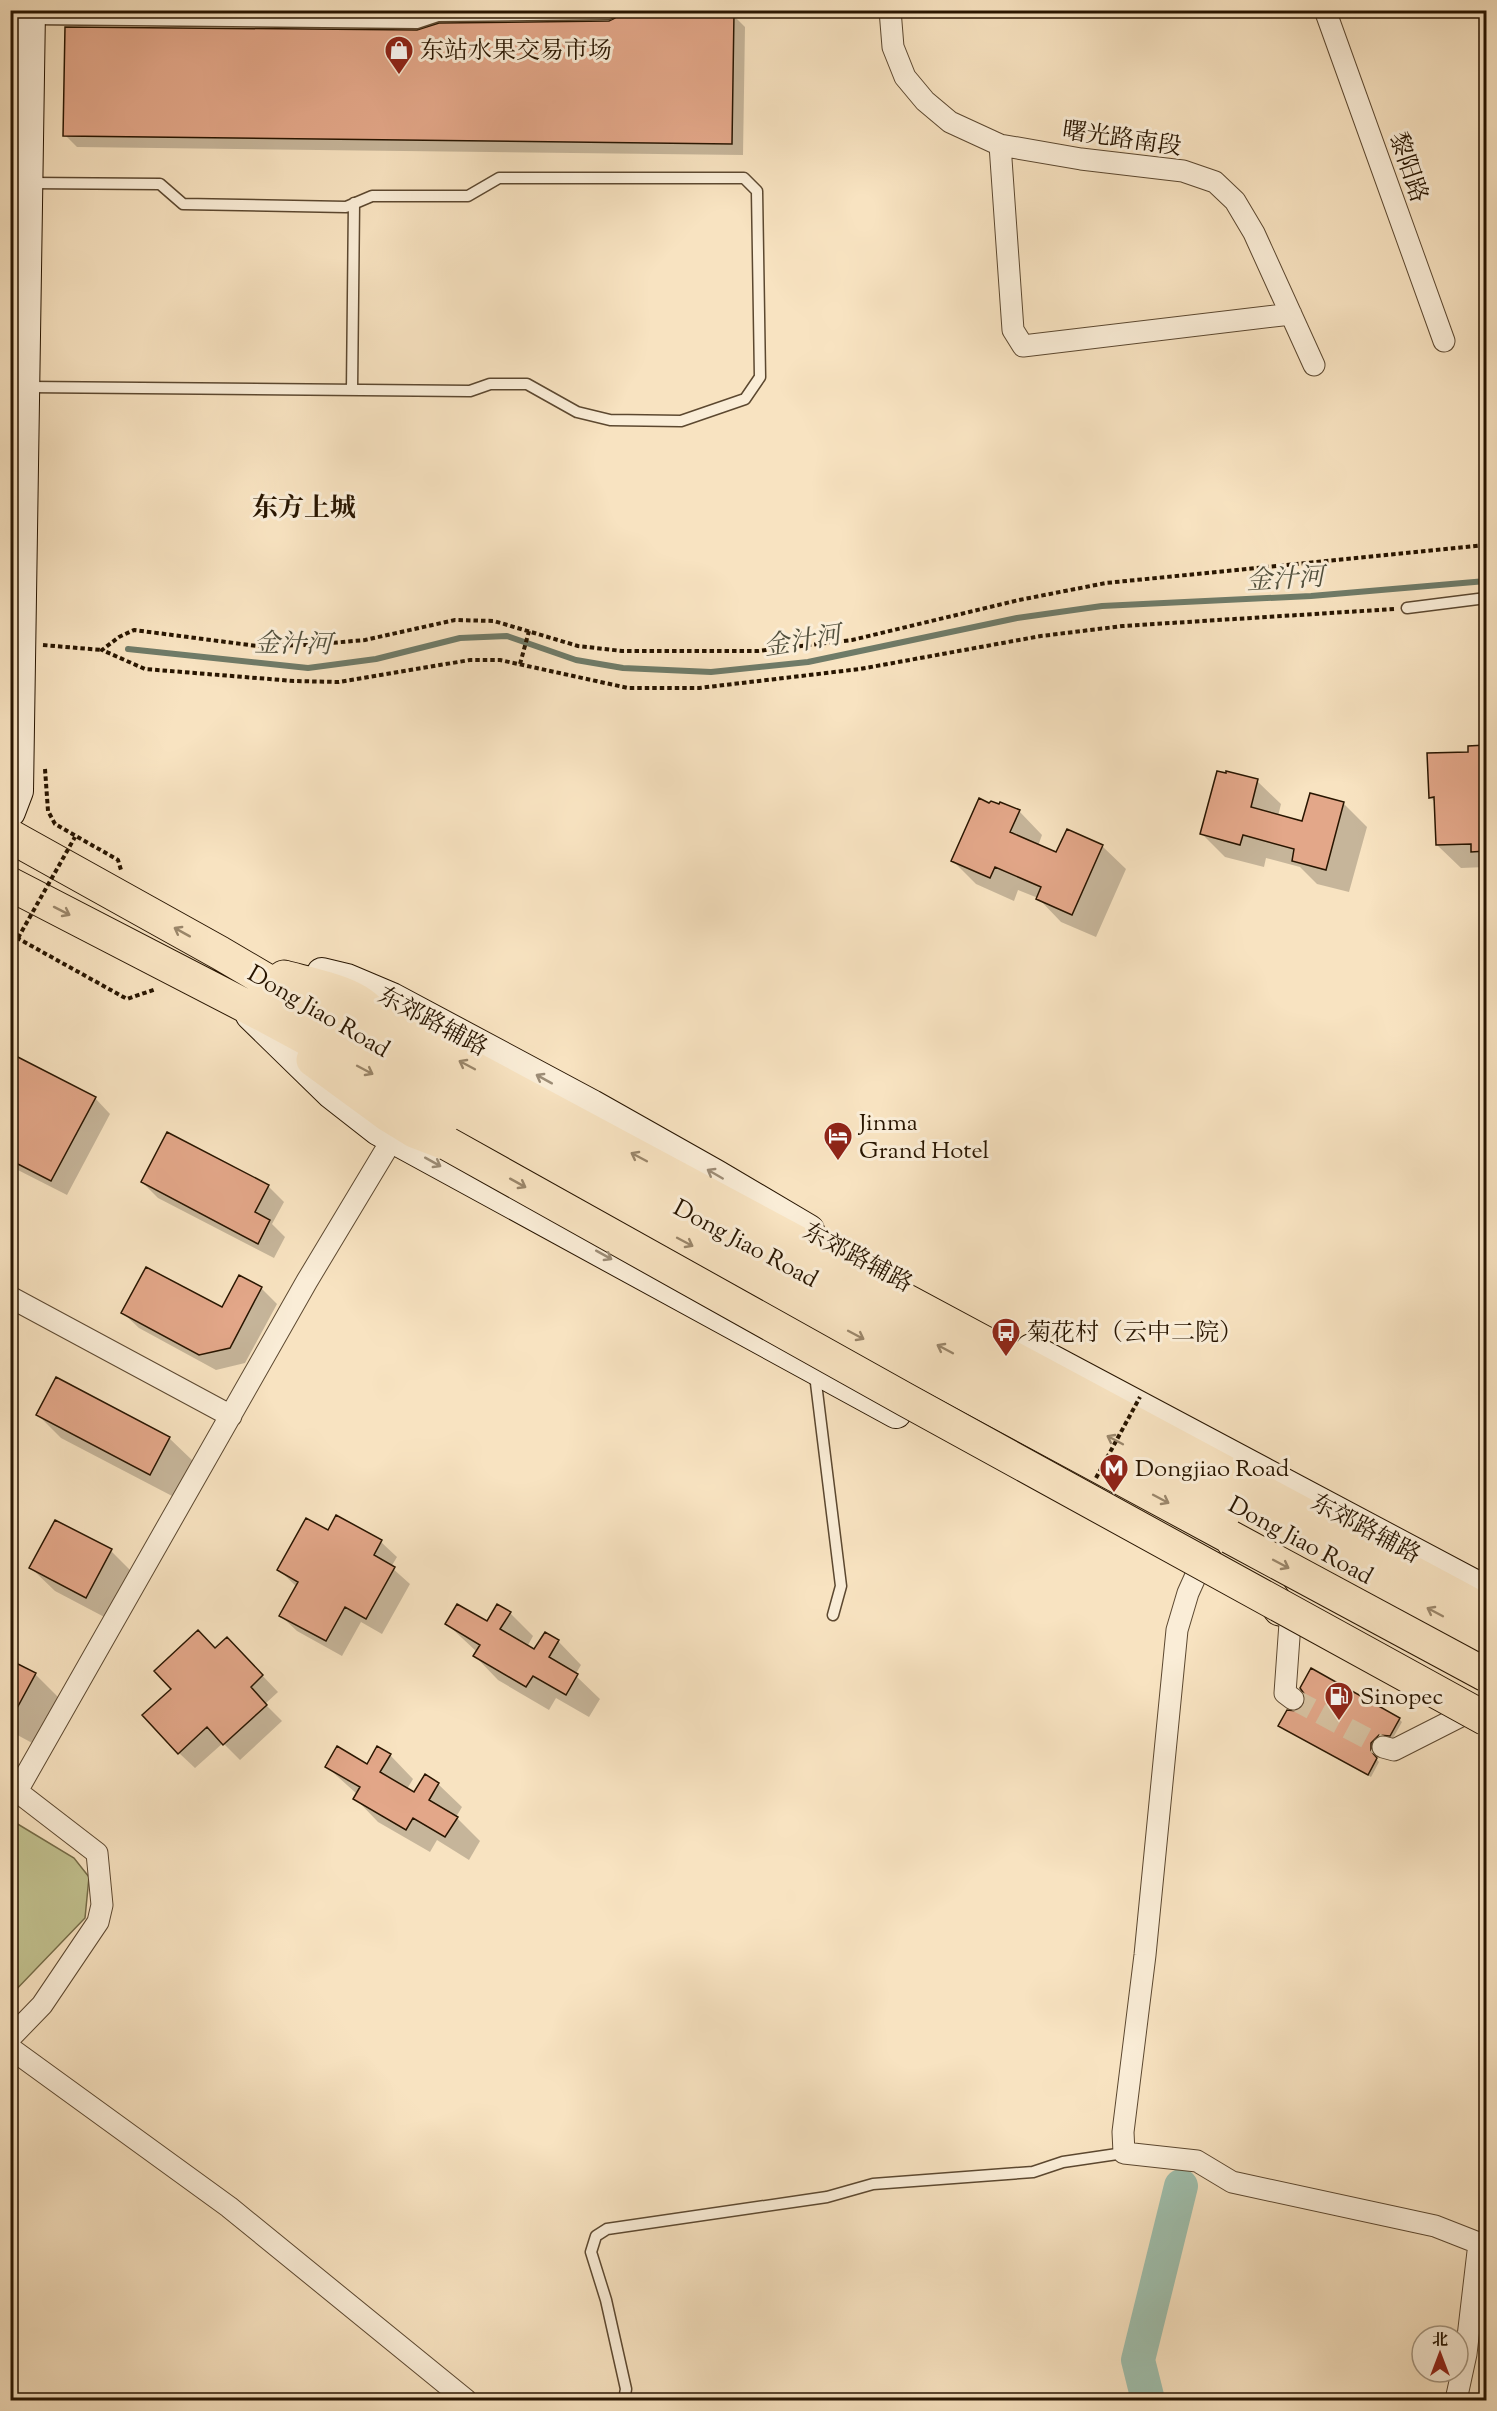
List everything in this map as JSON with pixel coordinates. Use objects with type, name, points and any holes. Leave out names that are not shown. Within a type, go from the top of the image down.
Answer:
[{"type":"main road","points":[[10,812],[18,791],[30,15]]},
{"type":"main road","name":"Dong Jiao Road","points":[[10,836],[220,953],[378,1046],[1486,1640]]},
{"type":"main road","name":"Dong Jiao Road","points":[[11,886],[206,985],[1036,1431],[1486,1676]]},
{"type":"main road","points":[[220,953],[256,968],[347,996],[365,1004],[372,1014],[1486,1612]]},
{"type":"main road","name":"东郊路辅路","points":[[220,953],[251,965],[347,979],[392,998],[716,1175],[780,1215],[1486,1591]]},
{"type":"main road","points":[[206,985],[248,1013],[339,1100],[393,1138],[1329,1646],[1481,1716]]},
{"type":"main road","points":[[206,985],[254,1016],[388,1115],[414,1131],[448,1144],[1481,1716]]},
{"type":"main road","points":[[1230,1536],[1290,1623]]},
{"type":"street","name":"曙光路南段","points":[[890,10],[893,47],[906,77],[925,101],[950,122],[1000,145],[1081,159],[1183,171],[1215,182],[1234,201],[1254,233],[1314,365]]},
{"type":"street","name":"黎阳路","points":[[1325,10],[1444,341]]},
{"type":"street","points":[[1000,145],[1013,330],[1023,346],[1291,314]]},
{"type":"street","points":[[10,2038],[42,2005],[98,1922],[102,1905],[97,1853],[14,1788],[393,1138]]},
{"type":"street","points":[[10,1297],[231,1416]]},
{"type":"street","points":[[1197,1573],[1188,1593],[1177,1630],[1145,1955],[1123,2132],[1124,2153],[1197,2161],[1232,2182],[1435,2226],[1483,2244],[1466,2354],[1456,2400]]},
{"type":"street","points":[[1290,1623],[1285,1693],[1293,1700]]},
{"type":"street","points":[[1383,1747],[1394,1750],[1481,1716]]},
{"type":"street","points":[[10,2048],[229,2207],[466,2400]]},
{"type":"lane","points":[[30,15],[417,23],[438,16],[609,14],[609,10]]},
{"type":"lane","points":[[24,387],[470,391],[490,384],[527,384],[577,411],[610,420],[681,422],[745,399],[760,377],[757,191],[744,178],[499,178],[468,196],[372,196],[345,207],[183,204],[160,184],[27,183]]},
{"type":"lane","points":[[352,390],[354,203]]},
{"type":"lane","points":[[1407,608],[1486,598]]},
{"type":"lane","points":[[814,1368],[841,1586],[833,1615]]},
{"type":"lane","points":[[624,2400],[626,2389],[609,2311],[591,2252],[596,2236],[607,2229],[827,2197],[873,2184],[1033,2172],[1063,2162],[1124,2153]]},
{"type":"path","points":[[102,650],[119,637],[135,630],[257,646],[308,645],[364,640],[455,620],[494,621],[578,646],[622,651],[758,651],[852,640],[1019,600],[1106,583],[1486,545]]},
{"type":"path","points":[[64,646],[102,650],[145,669],[294,681],[339,682],[470,660],[500,660],[628,688],[699,688],[860,669],[1041,636],[1123,626],[1407,608]]},
{"type":"path","points":[[520,664],[529,631]]},
{"type":"path","points":[[45,762],[48,811],[55,824],[118,860]]},
{"type":"path","points":[[18,938],[75,837]]},
{"type":"path","points":[[10,934],[127,999]]},
{"type":"path","points":[[1094,1481],[1140,1397]]},
{"type":"green space","points":[[11,1820],[74,1858],[89,1877],[85,1918],[11,1995]]},
{"type":"building","points":[[65,10],[431,10],[416,15]]},
{"type":"building","name":"东站水果交易市场","points":[[616,12],[734,13],[732,144],[63,136],[65,27],[417,30],[439,23],[609,21],[615,18]]},
{"type":"building","points":[[1486,745],[1486,851],[1471,852],[1471,844],[1436,845],[1434,797],[1429,798],[1427,753],[1468,752],[1468,746]]},
{"type":"building","points":[[1217,771],[1258,779],[1251,807],[1302,821],[1310,793],[1344,802],[1326,870],[1292,861],[1294,849],[1243,835],[1240,845],[1200,834]]},
{"type":"building","points":[[979,798],[989,803],[991,801],[999,804],[1000,802],[1020,810],[1010,832],[1056,852],[1067,829],[1103,845],[1072,915],[1036,899],[1041,887],[995,867],[990,878],[951,861]]},
{"type":"building","points":[[10,1053],[96,1097],[51,1181],[10,1160]]},
{"type":"building","points":[[167,1132],[269,1185],[255,1212],[270,1220],[258,1244],[141,1182]]},
{"type":"building","points":[[146,1267],[222,1307],[239,1275],[262,1287],[230,1348],[199,1355],[121,1313]]},
{"type":"building","points":[[56,1377],[170,1437],[150,1475],[36,1415]]},
{"type":"building","points":[[336,1515],[382,1540],[374,1555],[395,1567],[366,1619],[345,1607],[326,1641],[279,1616],[298,1582],[277,1570],[306,1518],[328,1530]]},
{"type":"building","points":[[55,1520],[112,1549],[86,1598],[29,1568]]},
{"type":"building","points":[[457,1604],[487,1621],[497,1604],[511,1612],[500,1629],[534,1649],[545,1632],[559,1640],[549,1657],[578,1674],[566,1695],[533,1676],[526,1687],[473,1656],[480,1645],[445,1624]]},
{"type":"building","points":[[198,1630],[215,1648],[227,1637],[263,1675],[251,1687],[267,1705],[223,1745],[207,1727],[178,1754],[142,1715],[171,1689],[154,1671]]},
{"type":"building","points":[[10,1660],[36,1673],[10,1721]]},
{"type":"building","name":"Sinopec","points":[[1311,1668],[1400,1718],[1390,1736],[1379,1735],[1371,1743],[1371,1751],[1377,1758],[1368,1775],[1278,1726],[1287,1710],[1297,1711],[1303,1706],[1305,1695],[1300,1688]]},
{"type":"building","points":[[337,1746],[367,1764],[377,1746],[391,1754],[380,1772],[414,1792],[425,1774],[439,1783],[429,1800],[458,1817],[445,1837],[413,1818],[406,1830],[353,1799],[360,1787],[325,1767]]},
{"type":"waterway","name":"金汁河","points":[[128,649],[308,668],[376,659],[460,638],[507,636],[576,660],[623,668],[711,672],[808,662],[1017,618],[1102,606],[1311,596],[1486,581]]},
{"type":"waterway","points":[[1148,2400],[1138,2360],[1181,2186]]},
{"type":"tunnel","points":[[1293,1699],[1383,1747]]},
{"type":"place","name":"东站水果交易市场","points":[[399,76]]},
{"type":"place","name":"Jinma Grand Hotel","points":[[838,1162]]},
{"type":"place","name":"菊花村（云中二院）","points":[[1006,1358]]},
{"type":"place","name":"Dongjiao Road","points":[[1114,1494]]},
{"type":"place","name":"Sinopec","points":[[1339,1722]]},
{"type":"district","name":"东方上城","points":[[304,507]]}]
